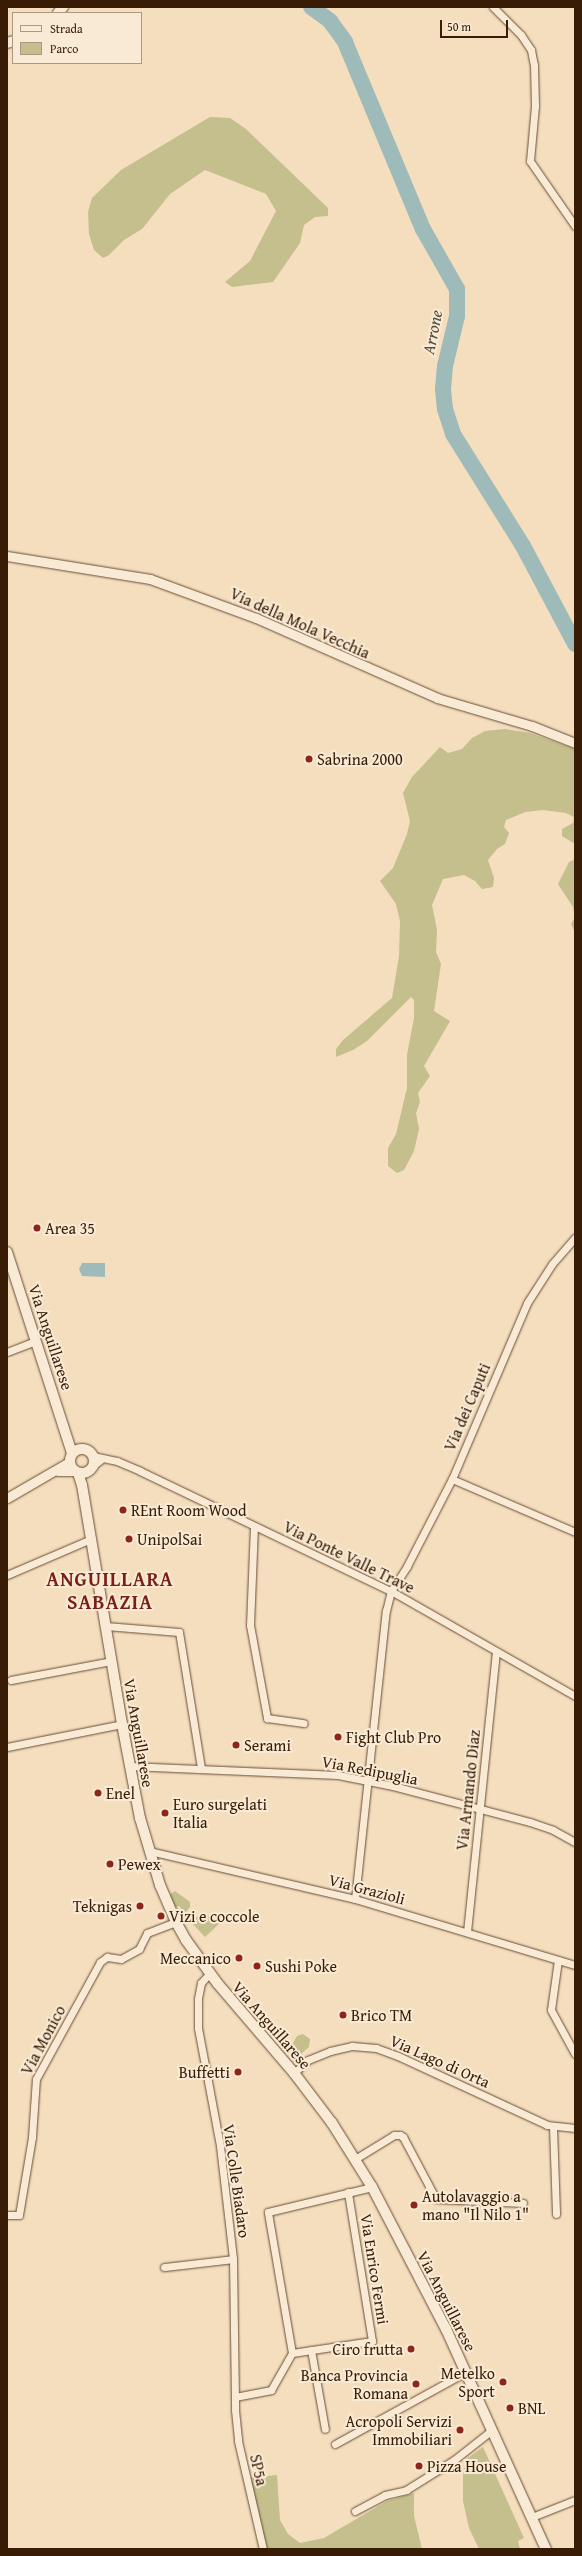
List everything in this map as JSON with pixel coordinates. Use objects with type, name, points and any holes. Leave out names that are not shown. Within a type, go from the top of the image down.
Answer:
[{"type":"main road","name":"Via Anguillarese","points":[[7,1252],[65,1432],[81,1463],[82,1485],[129,1766],[149,1851],[176,1922],[210,1974],[294,2073],[332,2123],[372,2187],[444,2325],[546,2549]]},
{"type":"street","points":[[493,7],[521,34],[531,50],[534,65],[535,106],[530,161],[575,226]]},
{"type":"street","name":"Via della Mola Vecchia","points":[[7,556],[150,578],[256,618],[437,698],[532,726],[575,743]]},
{"type":"street","name":"Via dei Caputi","points":[[355,1900],[369,1781],[386,1611],[391,1592],[407,1566],[452,1478],[527,1303],[552,1264],[575,1238]]},
{"type":"street","points":[[7,1352],[36,1341]]},
{"type":"street","name":"Via Ponte Valle Trave","points":[[81,1463],[103,1458],[140,1471],[391,1592],[575,1696]]},
{"type":"street","points":[[7,1498],[56,1471],[81,1463]]},
{"type":"street","points":[[452,1478],[575,1532]]},
{"type":"street","points":[[254,1526],[250,1626],[266,1718],[304,1723]]},
{"type":"street","points":[[7,1575],[91,1539]]},
{"type":"street","points":[[106,1626],[179,1632],[201,1768]]},
{"type":"street","name":"Via Armando Diaz","points":[[467,1932],[496,1652]]},
{"type":"street","points":[[12,1680],[112,1661]]},
{"type":"street","points":[[7,1747],[122,1724]]},
{"type":"street","name":"Via Redipuglia","points":[[129,1766],[338,1774],[480,1809],[552,1830],[575,1842]]},
{"type":"street","name":"Via Grazioli","points":[[149,1851],[355,1900],[575,1965]]},
{"type":"street","name":"Via Monico","points":[[7,2215],[20,2215],[32,2137],[36,2079],[100,1962],[107,1957],[121,1959],[139,1949],[147,1933],[176,1922]]},
{"type":"street","points":[[558,1960],[551,2010],[575,2054]]},
{"type":"street","name":"Via Colle Biadaro","points":[[210,1974],[201,1983],[198,1999],[198,2028],[220,2146],[233,2259],[235,2397]]},
{"type":"street","name":"Via Lago di Orta","points":[[294,2073],[308,2060],[330,2051],[352,2046],[376,2048],[398,2056],[554,2127],[575,2128]]},
{"type":"street","points":[[554,2127],[556,2214]]},
{"type":"street","points":[[355,2159],[394,2135],[400,2135],[403,2137],[436,2199],[523,2203]]},
{"type":"street","points":[[235,2397],[271,2390],[292,2353],[268,2212],[372,2187]]},
{"type":"street","name":"Via Enrico Fermi","points":[[292,2353],[372,2341],[348,2192]]},
{"type":"street","points":[[164,2268],[233,2259]]},
{"type":"street","points":[[311,2350],[325,2430]]},
{"type":"street","points":[[335,2444],[466,2372]]},
{"type":"street","name":"SP5a","points":[[235,2397],[238,2441],[263,2549]]},
{"type":"street","points":[[355,2511],[385,2495],[406,2490],[454,2460],[492,2430]]},
{"type":"street","points":[[532,2517],[575,2500]]},
{"type":"green space","points":[[210,117],[230,118],[246,129],[328,208],[328,216],[315,217],[304,225],[300,243],[273,282],[232,287],[225,282],[250,261],[276,211],[266,194],[205,170],[170,194],[142,229],[124,240],[109,255],[103,258],[94,250],[89,234],[88,212],[92,198],[121,170]]},
{"type":"green space","points":[[505,729],[530,733],[575,749],[575,844],[562,836],[562,829],[573,823],[574,817],[566,813],[543,810],[525,812],[506,820],[504,827],[509,833],[505,844],[497,849],[488,860],[494,878],[493,887],[482,889],[475,881],[464,875],[443,879],[432,905],[437,930],[436,952],[441,964],[434,1011],[450,1021],[424,1066],[430,1076],[418,1093],[420,1102],[416,1113],[419,1129],[414,1151],[404,1170],[397,1173],[388,1166],[388,1148],[396,1134],[407,1088],[407,1055],[414,1018],[414,1000],[411,997],[367,1041],[353,1050],[336,1057],[336,1049],[343,1040],[392,998],[399,956],[400,921],[396,904],[380,881],[393,868],[407,834],[410,821],[403,793],[412,777],[440,747],[448,753],[462,749],[472,738],[485,731]]},
{"type":"green space","points":[[575,859],[575,917],[573,907],[558,884],[569,862]]},
{"type":"green space","points":[[575,917],[575,933],[571,924]]},
{"type":"green space","points":[[175,1891],[190,1902],[190,1907],[185,1913],[179,1906],[174,1908],[169,1895]]},
{"type":"green space","points":[[203,1912],[219,1924],[205,1937],[191,1922]]},
{"type":"green space","points":[[303,2034],[310,2039],[309,2047],[294,2060],[288,2052],[297,2036]]},
{"type":"green space","points":[[483,2447],[524,2538],[518,2541],[520,2549],[479,2549],[469,2528],[463,2501],[463,2471],[468,2458]]},
{"type":"green space","points":[[277,2475],[280,2520],[288,2534],[300,2543],[324,2538],[387,2501],[414,2493],[414,2516],[422,2549],[267,2549],[250,2478]]},
{"type":"water","points":[[82,1263],[105,1263],[105,1277],[82,1276],[79,1269]]},
{"type":"waterway","name":"Arrone","points":[[311,7],[330,21],[345,42],[423,229],[457,289],[457,316],[445,366],[443,390],[445,409],[453,434],[523,546],[575,644]]},
{"type":"place","name":"Sabrina 2000","points":[[309,759]]},
{"type":"place","name":"Area 35","points":[[37,1228]]},
{"type":"place","name":"REnt Room Wood","points":[[123,1510]]},
{"type":"place","name":"UnipolSai","points":[[129,1539]]},
{"type":"place","name":"Fight Club Pro","points":[[338,1737]]},
{"type":"place","name":"Serami","points":[[236,1745]]},
{"type":"place","name":"Enel","points":[[98,1793]]},
{"type":"place","name":"Euro surgelati Italia","points":[[165,1813]]},
{"type":"place","name":"Pewex","points":[[110,1864]]},
{"type":"place","name":"Teknigas","points":[[140,1906]]},
{"type":"place","name":"Vizi e coccole","points":[[161,1916]]},
{"type":"place","name":"Meccanico","points":[[239,1958]]},
{"type":"place","name":"Sushi Poke","points":[[257,1966]]},
{"type":"place","name":"Brico TM","points":[[343,2015]]},
{"type":"place","name":"Buffetti","points":[[238,2072]]},
{"type":"place","name":"Autolavaggio a mano \"Il Nilo 1\"","points":[[414,2205]]},
{"type":"place","name":"Ciro frutta","points":[[411,2349]]},
{"type":"place","name":"Metelko Sport","points":[[503,2382]]},
{"type":"place","name":"Banca Provincia Romana","points":[[416,2384]]},
{"type":"place","name":"BNL","points":[[510,2408]]},
{"type":"place","name":"Acropoli Servizi Immobiliari","points":[[460,2430]]},
{"type":"place","name":"Pizza House","points":[[419,2466]]},
{"type":"district","name":"ANGUILLARA SABAZIA","points":[[110,1590]]}]
